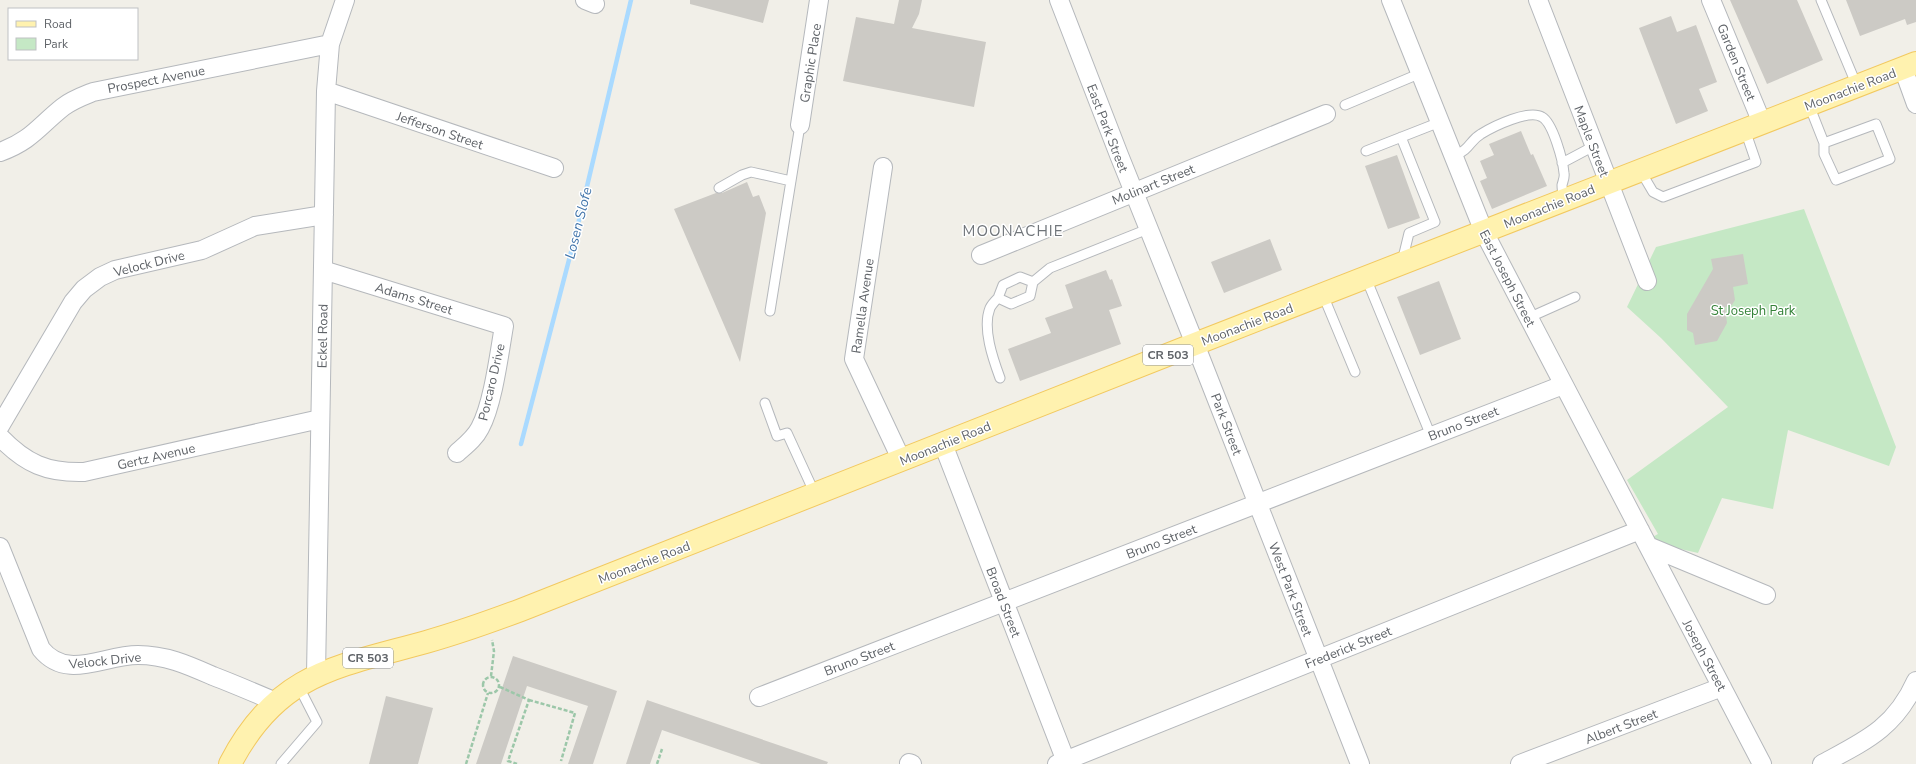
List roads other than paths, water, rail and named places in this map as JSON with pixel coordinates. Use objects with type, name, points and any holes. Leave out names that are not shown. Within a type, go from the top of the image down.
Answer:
[{"type":"main road","name":"Moonachie Road","points":[[307,680],[336,667],[458,633],[490,622],[1608,182],[1910,66]]},
{"type":"main road","name":"CR 503","points":[[236,762],[242,742],[256,722],[276,702],[307,680]]},
{"type":"street","name":"Eckel Road","points":[[307,680],[320,419],[326,91],[330,44],[345,0]]},
{"type":"street","name":"Graphic Place","points":[[800,125],[819,0]]},
{"type":"street","name":"East Park Street","points":[[1059,0],[1148,229],[1195,344]]},
{"type":"street","name":"East Joseph Street","points":[[1391,0],[1484,232],[1648,546]]},
{"type":"street","name":"Maple Street","points":[[1538,0],[1647,281]]},
{"type":"street","name":"Garden Street","points":[[1711,0],[1753,127]]},
{"type":"street","name":"Prospect Avenue","points":[[0,152],[28,138],[63,107],[78,98],[93,92],[330,44]]},
{"type":"street","points":[[1910,66],[1916,104]]},
{"type":"street","name":"Jefferson Street","points":[[326,91],[554,168]]},
{"type":"street","name":"Molinart Street","points":[[981,255],[1326,114]]},
{"type":"street","name":"Ramella Avenue","points":[[883,167],[854,359],[902,461]]},
{"type":"street","name":"Velock Drive","points":[[0,426],[73,302],[84,289],[100,277],[116,270],[202,250],[256,226],[324,215]]},
{"type":"street","name":"Adams Street","points":[[323,270],[504,326]]},
{"type":"street","name":"Porcaro Drive","points":[[458,453],[470,442],[480,429],[487,413],[504,326]]},
{"type":"street","name":"Park Street","points":[[1195,344],[1258,503]]},
{"type":"street","name":"Bruno Street","points":[[759,697],[1563,384]]},
{"type":"street","name":"Gertz Avenue","points":[[0,437],[13,451],[29,462],[47,469],[65,472],[84,472],[320,419]]},
{"type":"street","name":"Broad Street","points":[[943,444],[1064,763]]},
{"type":"street","name":"West Park Street","points":[[1258,503],[1360,764]]},
{"type":"street","name":"Frederick Street","points":[[1064,763],[1640,530]]},
{"type":"street","points":[[1648,546],[1766,595]]},
{"type":"street","name":"Joseph Street","points":[[1648,546],[1762,764]]},
{"type":"street","name":"Velock Drive","points":[[0,547],[40,649],[47,657],[56,663],[65,666],[130,655],[154,655],[173,659],[192,666],[276,702]]},
{"type":"street","points":[[1822,764],[1881,730],[1896,716],[1909,697],[1916,681]]},
{"type":"street","name":"Albert Street","points":[[1520,764],[1722,687]]},
{"type":"lane","points":[[1821,0],[1857,86]]},
{"type":"lane","points":[[1345,105],[1421,73]]},
{"type":"lane","points":[[1809,105],[1824,143],[1824,154],[1836,180],[1890,158],[1876,124],[1824,143]]},
{"type":"lane","points":[[1454,156],[1464,152],[1478,136],[1491,128],[1509,120],[1533,115],[1541,116],[1546,120],[1561,154],[1565,176],[1562,187],[1564,200]]},
{"type":"lane","points":[[1366,151],[1440,122]]},
{"type":"lane","points":[[770,311],[800,125]]},
{"type":"lane","points":[[1640,170],[1653,192],[1663,197],[1756,162],[1753,127]]},
{"type":"lane","points":[[1400,137],[1435,222],[1409,233],[1401,264]]},
{"type":"lane","points":[[1562,163],[1594,146]]},
{"type":"lane","points":[[719,188],[742,175],[751,172],[791,182]]},
{"type":"lane","points":[[998,298],[1011,304],[1030,296],[1033,282],[1050,268],[1148,229]]},
{"type":"lane","points":[[1000,378],[990,351],[988,321],[990,308],[998,298],[1003,285],[1020,278],[1033,282]]},
{"type":"lane","points":[[1366,278],[1431,436]]},
{"type":"lane","points":[[1323,295],[1355,372]]},
{"type":"lane","points":[[1528,318],[1575,297]]},
{"type":"lane","points":[[765,403],[777,436],[787,433],[815,495]]},
{"type":"lane","points":[[281,764],[317,722],[307,680]]},
{"type":"waterway","name":"Losen Slofe","points":[[521,444],[576,233],[631,0]]},
{"type":"district","name":"MOONACHIE","points":[[1013,231]]},
{"type":"park label","name":"St Joseph Park","points":[[1753,310]]}]
